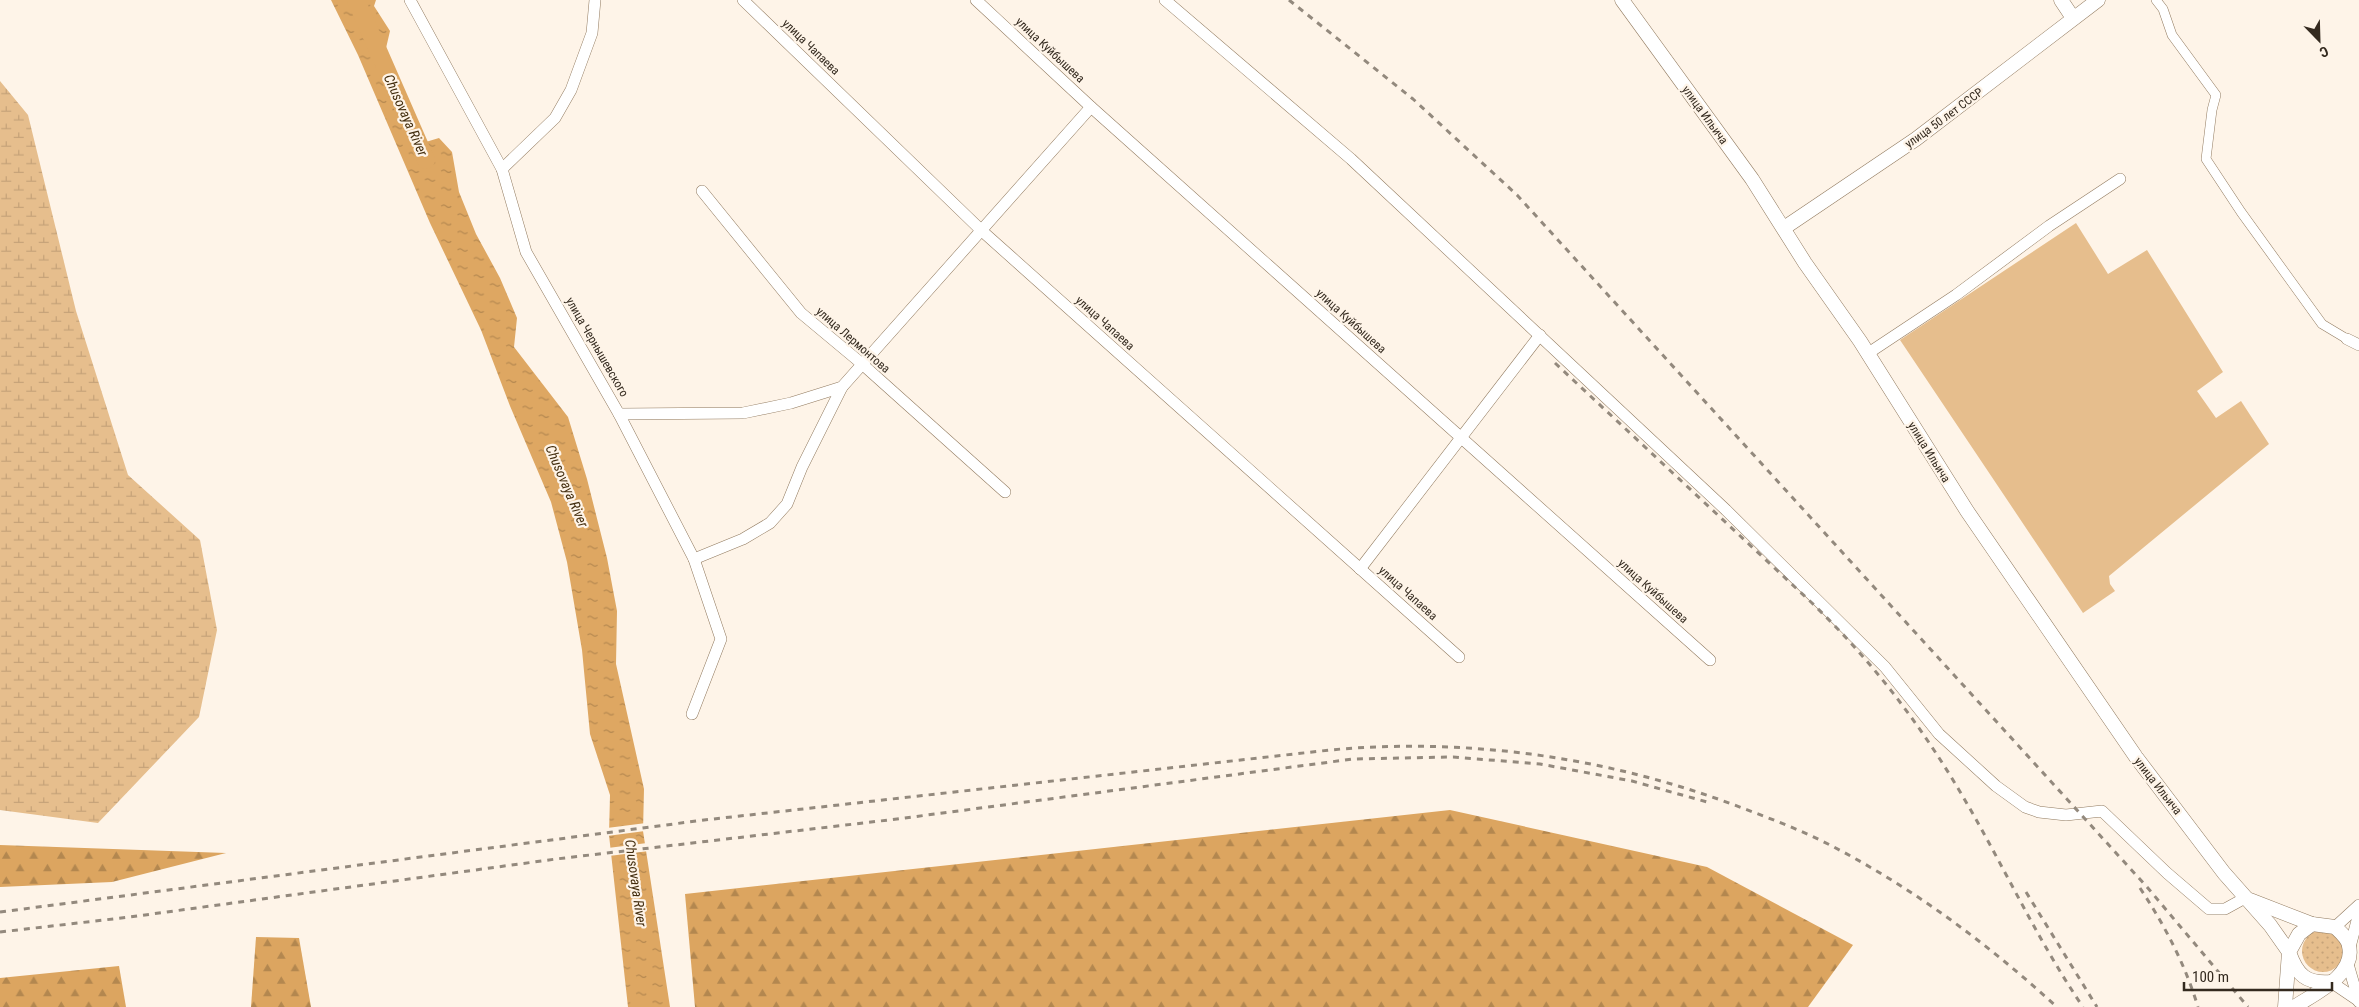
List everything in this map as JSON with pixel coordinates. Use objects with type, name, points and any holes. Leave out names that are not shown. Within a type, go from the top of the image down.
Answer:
[{"type":"street","name":"улица Чернышевского","points":[[410,0],[502,168],[526,252],[619,414],[694,559],[721,639],[692,714]]},
{"type":"street","points":[[502,168],[555,118],[571,90],[592,33],[595,0]]},
{"type":"street","name":"улица Чапаева","points":[[743,0],[982,231],[1459,657]]},
{"type":"street","name":"улица Куйбышева","points":[[976,0],[1091,107],[1710,660]]},
{"type":"street","points":[[1165,0],[1351,159],[1726,510],[1872,653],[1939,734],[1996,786],[2025,807],[2039,812],[2066,815],[2102,811],[2167,873],[2209,909],[2225,909],[2245,898],[2312,924],[2335,927],[2347,939],[2350,947]]},
{"type":"street","name":"улица Ильича","points":[[1622,0],[1752,179],[1967,511],[2136,758],[2245,898],[2270,925],[2289,952]]},
{"type":"street","points":[[2061,0],[2073,18]]},
{"type":"street","name":"улица 50 лет СССР","points":[[1784,228],[1916,139],[2098,0]]},
{"type":"street","points":[[2156,0],[2163,9],[2172,34],[2216,94],[2212,110],[2206,159],[2241,212],[2322,324],[2359,345]]},
{"type":"street","points":[[694,559],[750,535],[770,523],[787,504],[802,467],[842,387],[860,363],[982,231],[1091,107]]},
{"type":"street","points":[[1867,354],[1956,294],[2049,226],[2120,179]]},
{"type":"street","name":"улица Лермонтова","points":[[702,191],[801,313],[1005,492]]},
{"type":"street","points":[[1360,568],[1540,335]]},
{"type":"street","points":[[619,414],[743,413],[791,403],[842,387]]},
{"type":"street","points":[[2335,927],[2359,905]]},
{"type":"street","points":[[2359,913],[2350,947],[2348,964],[2359,1002]]},
{"type":"street","points":[[2286,1007],[2289,952],[2299,934],[2312,924]]},
{"type":"street","points":[[2289,952],[2294,969],[2306,978],[2318,983],[2331,982],[2359,1002]]},
{"type":"street","points":[[2294,1007],[2340,975],[2348,964]]},
{"type":"green space","points":[[0,81],[28,115],[76,311],[128,475],[200,540],[217,630],[199,717],[98,823],[0,810]]},
{"type":"green space","points":[[2076,223],[2108,274],[2147,250],[2223,372],[2197,391],[2216,418],[2241,401],[2269,444],[2109,576],[2110,584],[2115,591],[2083,613],[1900,340]]},
{"type":"green space","points":[[1450,810],[1707,867],[1853,945],[1808,1007],[695,1007],[685,894]]},
{"type":"green space","points":[[0,845],[226,853],[112,882],[0,887]]},
{"type":"green space","points":[[2327,930],[2335,933],[2341,939],[2344,951],[2341,963],[2335,969],[2319,972],[2311,969],[2305,963],[2302,947],[2305,939],[2311,933]]},
{"type":"green space","points":[[256,937],[299,938],[311,1007],[251,1007]]},
{"type":"green space","points":[[119,966],[126,1007],[0,1007],[0,978]]},
{"type":"water","points":[[331,0],[376,0],[374,6],[390,31],[383,61],[419,144],[439,138],[452,152],[459,192],[476,234],[500,278],[517,318],[514,347],[568,417],[587,479],[607,558],[617,611],[616,664],[644,789],[643,831],[670,1007],[628,1007],[609,835],[610,795],[590,734],[582,650],[567,562],[551,502],[510,406],[481,330],[430,223],[358,55]]},
{"type":"pier","points":[[646,823],[645,831],[607,836],[607,828]]},
{"type":"pier","points":[[647,843],[649,851],[609,856],[608,848]]},
{"type":"waterway","name":"Chusovaya River","points":[[356,0],[426,160]]},
{"type":"railway","points":[[1289,0],[1413,99],[1517,195],[2147,887],[2248,1007]]},
{"type":"railway","points":[[1555,363],[1812,603],[1854,646],[1892,692],[1910,715],[1959,790],[2034,927],[2083,1007]]},
{"type":"railway","points":[[0,912],[704,820],[1330,750],[1436,747],[1488,750],[1593,764],[1695,791],[1788,826],[1820,840],[1861,862],[1920,899],[1977,939],[2057,1007]]},
{"type":"railway","points":[[0,932],[130,917],[556,859],[897,819],[1353,759],[1453,757],[1540,764],[1632,781],[1707,802]]},
{"type":"railway","points":[[2140,888],[2174,946],[2198,1007]]},
{"type":"railway","points":[[2026,892],[2097,1007]]}]
